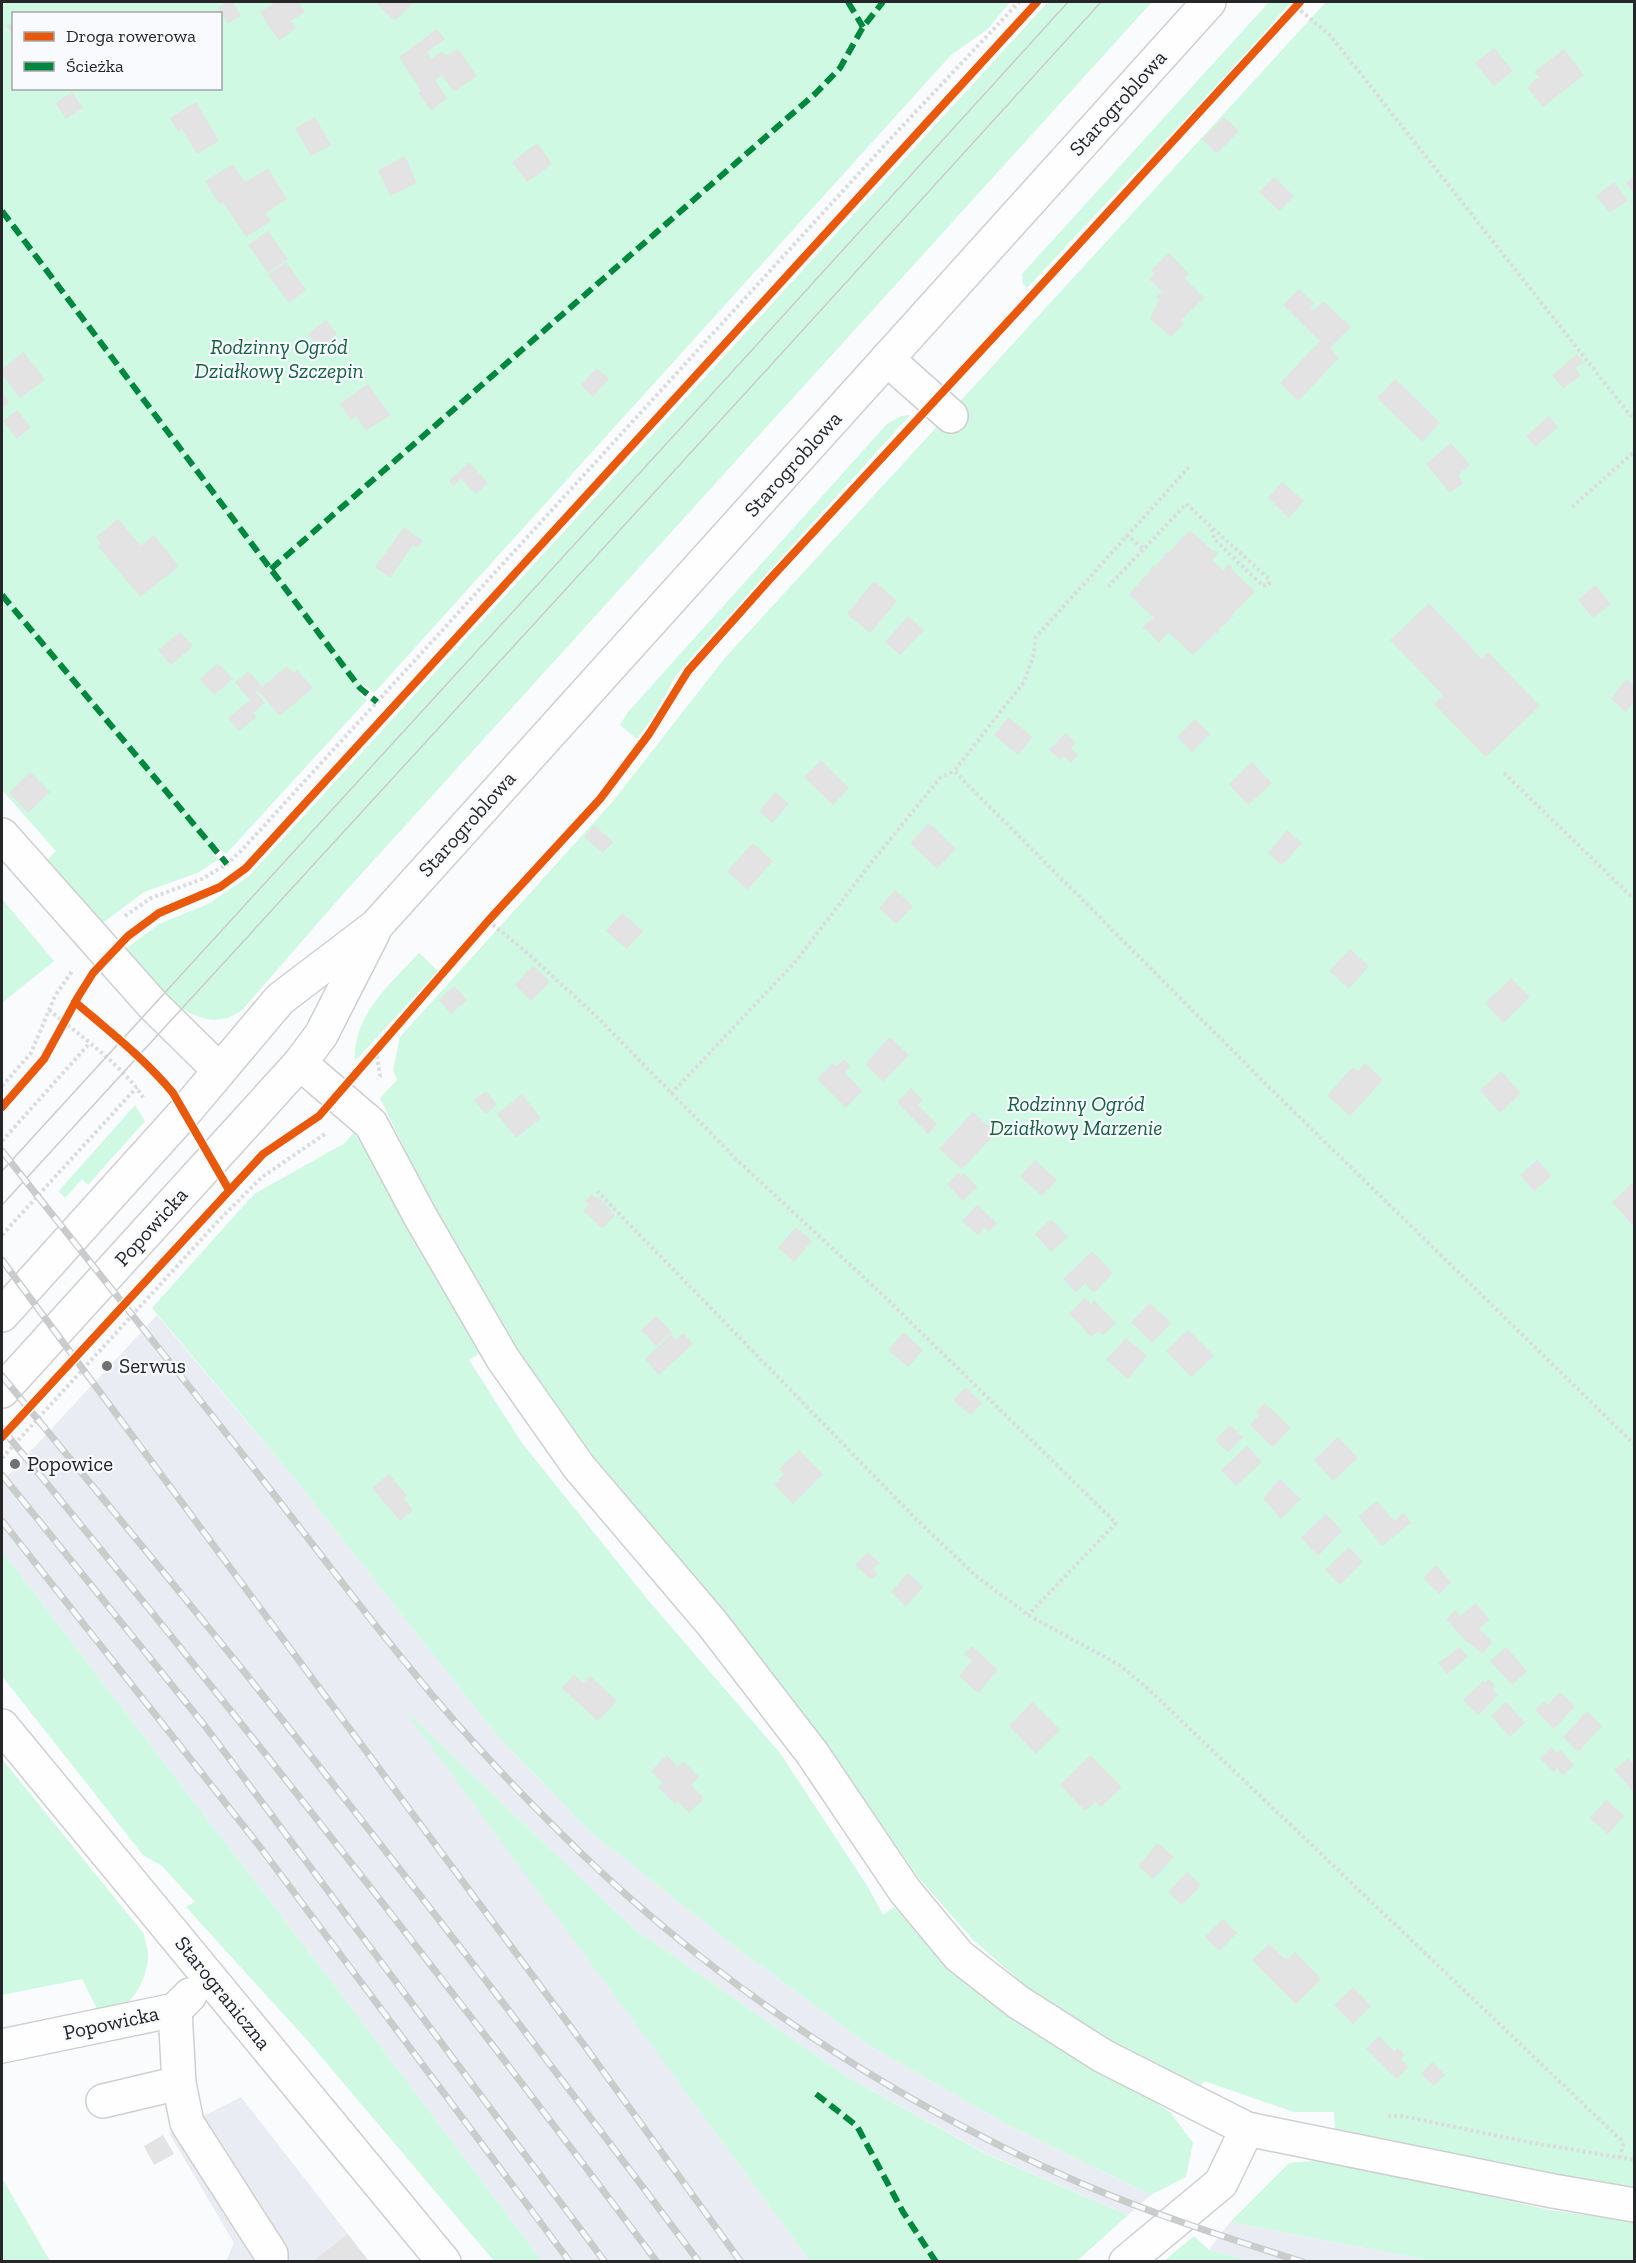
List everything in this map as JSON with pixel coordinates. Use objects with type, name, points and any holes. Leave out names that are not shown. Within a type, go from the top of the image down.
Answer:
[{"type":"street","name":"Starogroblowa","points":[[219,1070],[280,999],[376,926],[1209,2]]},
{"type":"street","points":[[887,359],[951,416]]},
{"type":"street","points":[[2,835],[158,1011],[219,1070],[184,1113],[2,1315]]},
{"type":"street","name":"Starogroblowa","points":[[300,1063],[321,1035],[376,926]]},
{"type":"street","points":[[300,1063],[371,1124],[420,1216],[503,1359],[579,1467],[711,1622],[812,1753],[905,1891],[959,1956],[1018,2002],[1103,2056],[1247,2129],[1553,2192],[1635,2205]]},
{"type":"street","name":"Popowicka","points":[[2,1391],[300,1063]]},
{"type":"street","name":"Starograniczna","points":[[2,1726],[444,2262]]},
{"type":"street","name":"Popowicka","points":[[2,2046],[175,2010],[208,1976]]},
{"type":"street","points":[[175,2010],[179,2083],[187,2123],[270,2254],[271,2262]]},
{"type":"street","points":[[103,2101],[179,2083]]},
{"type":"street","points":[[1126,2262],[1221,2183],[1247,2129]]},
{"type":"path","points":[[2,1086],[31,1053],[65,978],[97,942],[117,922],[151,898],[202,879],[227,864],[241,851],[877,153],[1019,2]]},
{"type":"path","points":[[1296,7],[1330,35],[1345,53],[1635,420]]},
{"type":"path","points":[[1572,507],[1635,452]]},
{"type":"path","points":[[671,1094],[796,961],[940,778],[954,771],[1024,682],[1034,657],[1036,637],[1189,467]]},
{"type":"path","points":[[1108,587],[1186,504],[1211,526],[1269,579],[1269,584],[1263,586],[1214,539],[1211,526]]},
{"type":"path","points":[[1126,535],[1144,549]]},
{"type":"path","points":[[954,771],[1280,1097],[1635,1443]]},
{"type":"path","points":[[1504,773],[1635,899]]},
{"type":"path","points":[[488,921],[525,951],[596,1016],[752,1174],[889,1301],[1116,1523],[1028,1615]]},
{"type":"path","points":[[60,1032],[70,1013]]},
{"type":"path","points":[[2,1141],[89,1044]]},
{"type":"path","points":[[346,1101],[380,1076],[376,1050]]},
{"type":"path","points":[[2,1458],[219,1220],[262,1177],[338,1126],[346,1101],[376,1050]]},
{"type":"path","points":[[2,1235],[137,1087]]},
{"type":"path","points":[[597,1191],[917,1520],[975,1575],[1028,1615],[1121,1666],[1146,1687],[1621,2140],[1623,2145],[1620,2158]]},
{"type":"shaded area","points":[[157,1315],[295,1479],[495,1733],[587,1829],[735,1947],[870,2046],[1006,2124],[1151,2195],[1128,2215],[985,2153],[846,2076],[633,1928],[405,1710],[810,2261],[542,2261],[2,1551],[2,1482]]},
{"type":"shaded area","points":[[241,2097],[369,2261],[226,2261],[234,2243],[169,2133]]},
{"type":"shaded area","points":[[1230,2222],[1432,2261],[1250,2261],[1209,2250]]},
{"type":"green space","name":"Rodzinny Ogród Działkowy Szczepin","points":[[2,2],[1010,2],[988,29],[951,55],[374,693],[363,684],[357,691],[367,700],[226,854],[218,847],[212,853],[218,860],[197,873],[144,892],[100,925],[44,863],[56,851],[2,790]]},
{"type":"green space","points":[[1048,2],[1152,2],[344,893],[242,1010],[225,1018],[209,1019],[192,1014],[162,991],[124,950],[159,924],[208,904],[248,877]]},
{"type":"green space","points":[[1269,2],[1291,2],[1230,71],[1027,288],[1023,284],[1022,274]]},
{"type":"green space","name":"Rodzinny Ogród Działkowy Marzenie","points":[[1326,2],[1634,2],[1634,2189],[1335,2130],[1334,2112],[1294,2112],[1204,2081],[1198,2090],[1110,2041],[1028,1988],[972,1939],[918,1877],[823,1740],[722,1611],[592,1454],[517,1349],[433,1208],[380,1098],[397,1080],[393,1070],[400,1037],[614,800],[724,659]]},
{"type":"green space","points":[[910,415],[696,652],[675,677],[653,717],[637,739],[620,725],[628,712],[887,424],[901,416]]},
{"type":"green space","points":[[2,899],[54,961],[2,1003]]},
{"type":"green space","points":[[419,953],[438,971],[355,1061],[360,1029],[375,1001]]},
{"type":"green space","points":[[135,1105],[145,1121],[88,1185],[82,1179],[65,1198],[59,1191]]},
{"type":"green space","points":[[354,1132],[404,1212],[480,1353],[469,1360],[522,1443],[648,1600],[780,1753],[868,1887],[883,1915],[894,1907],[935,1952],[1006,2013],[1102,2067],[1171,2113],[1193,2143],[1186,2177],[1151,2195],[1006,2124],[870,2046],[735,1947],[587,1829],[495,1733],[295,1479],[152,1308],[254,1194],[345,1143]]},
{"type":"green space","points":[[2,1551],[542,2261],[494,2261],[307,2040],[186,1907],[195,1902],[162,1866],[143,1855],[2,1676]]},
{"type":"green space","points":[[402,1707],[633,1928],[846,2076],[984,2153],[1128,2215],[1077,2261],[810,2261]]},
{"type":"green space","points":[[2,1759],[144,1934],[148,1960],[144,1975],[133,1997],[117,2010],[100,2015],[82,1979],[2,1995]]},
{"type":"green space","points":[[1323,2160],[1550,2210],[1634,2222],[1634,2261],[1432,2261],[1230,2222],[1289,2163]]},
{"type":"green space","points":[[2,2178],[50,2261],[2,2261]]},
{"type":"green space","points":[[1194,2236],[1209,2250],[1250,2261],[1164,2261]]},
{"type":"building","points":[[227,2],[233,2],[241,16],[228,24],[218,7]]},
{"type":"building","points":[[276,2],[299,2],[305,12],[291,21],[296,28],[279,41],[260,12]]},
{"type":"building","points":[[379,2],[414,2],[395,21],[377,4]]},
{"type":"building","points":[[12,22],[12,34],[6,26]]},
{"type":"building","points":[[437,29],[445,39],[427,52],[432,59],[442,51],[446,56],[458,49],[477,76],[454,92],[442,75],[435,80],[447,98],[431,111],[418,93],[421,91],[399,57]]},
{"type":"building","points":[[1494,48],[1513,71],[1494,86],[1475,63]]},
{"type":"building","points":[[1564,49],[1584,75],[1543,107],[1527,87],[1539,77],[1534,72]]},
{"type":"building","points":[[72,92],[83,108],[66,119],[55,103]]},
{"type":"building","points":[[196,102],[219,141],[197,154],[182,129],[178,132],[170,118]]},
{"type":"building","points":[[315,117],[331,145],[311,156],[295,128]]},
{"type":"building","points":[[1224,117],[1239,131],[1217,153],[1202,139]]},
{"type":"building","points":[[537,143],[552,164],[527,182],[512,162]]},
{"type":"building","points":[[405,156],[417,183],[390,196],[378,170]]},
{"type":"building","points":[[233,164],[245,182],[268,168],[287,199],[265,214],[271,221],[246,237],[223,202],[220,205],[205,181]]},
{"type":"building","points":[[1274,177],[1294,196],[1279,211],[1259,192]]},
{"type":"building","points":[[1634,177],[1634,193],[1626,183]]},
{"type":"building","points":[[1614,182],[1628,200],[1610,213],[1596,196]]},
{"type":"building","points":[[268,231],[288,259],[268,273],[248,245]]},
{"type":"building","points":[[1169,253],[1189,274],[1184,278],[1204,298],[1181,320],[1184,324],[1171,337],[1150,319],[1159,300],[1156,297],[1162,291],[1149,279],[1154,274],[1151,270]]},
{"type":"building","points":[[286,262],[306,290],[289,303],[268,275]]},
{"type":"building","points":[[1299,289],[1314,303],[1310,307],[1314,311],[1323,301],[1351,327],[1330,348],[1339,358],[1298,401],[1280,383],[1320,341],[1283,305]]},
{"type":"building","points":[[326,320],[337,334],[319,349],[308,334]]},
{"type":"building","points":[[24,352],[45,380],[20,398],[2,374],[2,369]]},
{"type":"building","points":[[1577,354],[1584,362],[1575,368],[1581,375],[1563,389],[1552,375]]},
{"type":"building","points":[[597,368],[609,379],[593,397],[581,385]]},
{"type":"building","points":[[1395,379],[1440,423],[1422,442],[1377,398]]},
{"type":"building","points":[[368,384],[390,415],[366,431],[356,416],[351,420],[340,404]]},
{"type":"building","points":[[2,392],[9,402],[2,409]]},
{"type":"building","points":[[17,410],[31,427],[17,439],[3,421]]},
{"type":"building","points":[[1549,416],[1558,427],[1535,447],[1526,436]]},
{"type":"building","points":[[1451,443],[1470,465],[1458,475],[1463,483],[1450,493],[1426,464]]},
{"type":"building","points":[[469,462],[488,483],[476,494],[461,479],[453,486],[449,481]]},
{"type":"building","points":[[1282,482],[1304,501],[1289,518],[1268,498]]},
{"type":"building","points":[[118,519],[141,546],[154,535],[179,566],[140,597],[98,546],[101,544],[96,537]]},
{"type":"building","points":[[404,527],[423,541],[417,548],[413,545],[390,578],[375,567]]},
{"type":"building","points":[[1190,530],[1218,554],[1212,560],[1223,570],[1229,564],[1231,569],[1255,591],[1232,615],[1234,616],[1219,629],[1217,634],[1216,632],[1193,655],[1168,632],[1159,643],[1145,630],[1142,627],[1154,618],[1129,594],[1152,566],[1154,567],[1166,552],[1168,553]]},
{"type":"building","points":[[874,581],[897,601],[870,633],[847,614]]},
{"type":"building","points":[[1595,585],[1611,604],[1593,618],[1578,600]]},
{"type":"building","points":[[1429,603],[1482,659],[1488,652],[1540,706],[1486,757],[1434,704],[1443,695],[1390,640]]},
{"type":"building","points":[[908,616],[924,630],[900,655],[885,642]]},
{"type":"building","points":[[180,632],[193,646],[171,665],[158,650]]},
{"type":"building","points":[[218,663],[233,679],[214,695],[200,679]]},
{"type":"building","points":[[287,666],[294,673],[297,670],[313,688],[280,716],[258,691],[256,692],[265,703],[253,713],[257,717],[239,731],[228,718],[250,700],[235,682],[249,671],[262,687]]},
{"type":"building","points":[[1626,679],[1634,686],[1634,702],[1626,712],[1611,699]]},
{"type":"building","points":[[1008,717],[1033,737],[1018,755],[994,735]]},
{"type":"building","points":[[1195,719],[1210,734],[1192,752],[1177,737]]},
{"type":"building","points":[[1066,733],[1076,743],[1071,748],[1078,755],[1071,763],[1064,756],[1060,760],[1049,750]]},
{"type":"building","points":[[821,760],[849,788],[833,805],[804,777]]},
{"type":"building","points":[[1252,762],[1272,783],[1248,805],[1229,784]]},
{"type":"building","points":[[30,772],[50,792],[28,813],[9,793]]},
{"type":"building","points":[[775,792],[789,804],[772,823],[759,811]]},
{"type":"building","points":[[929,823],[956,849],[937,869],[910,843]]},
{"type":"building","points":[[594,825],[613,842],[603,853],[584,837]]},
{"type":"building","points":[[1287,830],[1302,843],[1282,865],[1268,853]]},
{"type":"building","points":[[753,843],[773,861],[747,890],[727,871]]},
{"type":"building","points":[[895,890],[913,906],[896,924],[879,908]]},
{"type":"building","points":[[622,913],[643,931],[627,949],[606,931]]},
{"type":"building","points":[[1350,949],[1369,966],[1349,989],[1329,971]]},
{"type":"building","points":[[533,965],[550,982],[531,1001],[515,985]]},
{"type":"building","points":[[1511,978],[1530,997],[1503,1023],[1485,1003]]},
{"type":"building","points":[[454,986],[467,1000],[451,1014],[439,1000]]},
{"type":"building","points":[[890,1037],[909,1055],[883,1082],[865,1064]]},
{"type":"building","points":[[844,1059],[851,1066],[845,1073],[862,1091],[846,1108],[817,1079],[833,1063],[837,1066]]},
{"type":"building","points":[[1365,1063],[1383,1080],[1350,1116],[1327,1095],[1353,1067],[1358,1071]]},
{"type":"building","points":[[1501,1071],[1521,1093],[1500,1113],[1480,1090]]},
{"type":"building","points":[[911,1088],[923,1100],[918,1105],[937,1124],[928,1134],[897,1102]]},
{"type":"building","points":[[486,1091],[497,1105],[485,1114],[474,1100]]},
{"type":"building","points":[[522,1094],[541,1118],[516,1138],[497,1114]]},
{"type":"building","points":[[973,1112],[996,1133],[962,1169],[939,1149]]},
{"type":"building","points":[[1035,1160],[1057,1180],[1042,1196],[1020,1176]]},
{"type":"building","points":[[1537,1160],[1552,1176],[1534,1191],[1520,1175]]},
{"type":"building","points":[[958,1173],[961,1176],[963,1173],[978,1187],[963,1201],[947,1184]]},
{"type":"building","points":[[1634,1182],[1634,1227],[1612,1202]]},
{"type":"building","points":[[592,1194],[598,1197],[615,1215],[602,1229],[583,1210],[589,1205],[585,1201]]},
{"type":"building","points":[[977,1205],[997,1223],[989,1232],[984,1227],[978,1235],[962,1221]]},
{"type":"building","points":[[1051,1219],[1068,1237],[1051,1252],[1035,1234]]},
{"type":"building","points":[[796,1227],[812,1241],[794,1262],[778,1248]]},
{"type":"building","points":[[1092,1251],[1113,1273],[1094,1293],[1085,1283],[1076,1292],[1063,1279]]},
{"type":"building","points":[[1085,1298],[1091,1304],[1094,1300],[1116,1323],[1103,1335],[1098,1331],[1091,1337],[1069,1313]]},
{"type":"building","points":[[1150,1303],[1171,1323],[1152,1343],[1131,1322]]},
{"type":"building","points":[[656,1316],[672,1332],[656,1346],[641,1330]]},
{"type":"building","points":[[1188,1330],[1214,1356],[1191,1377],[1166,1351]]},
{"type":"building","points":[[904,1332],[923,1350],[908,1367],[888,1350]]},
{"type":"building","points":[[683,1333],[693,1344],[659,1375],[645,1359],[671,1334],[676,1340]]},
{"type":"building","points":[[1126,1338],[1147,1356],[1128,1379],[1106,1360]]},
{"type":"building","points":[[966,1387],[982,1403],[970,1415],[953,1400]]},
{"type":"building","points":[[1265,1403],[1291,1428],[1273,1447],[1250,1425],[1259,1415],[1256,1412]]},
{"type":"building","points":[[1230,1425],[1243,1437],[1228,1452],[1215,1440]]},
{"type":"building","points":[[1338,1437],[1358,1458],[1333,1481],[1314,1460]]},
{"type":"building","points":[[1247,1446],[1262,1462],[1236,1486],[1221,1470]]},
{"type":"building","points":[[799,1450],[823,1474],[793,1504],[774,1485],[784,1474],[779,1469]]},
{"type":"building","points":[[389,1474],[407,1496],[404,1499],[413,1510],[400,1521],[372,1488]]},
{"type":"building","points":[[1280,1479],[1301,1499],[1281,1519],[1263,1498]]},
{"type":"building","points":[[1377,1501],[1394,1521],[1404,1513],[1411,1523],[1382,1546],[1358,1516]]},
{"type":"building","points":[[1326,1514],[1342,1531],[1318,1556],[1301,1538]]},
{"type":"building","points":[[1349,1547],[1363,1562],[1340,1585],[1325,1570]]},
{"type":"building","points":[[868,1552],[880,1563],[873,1569],[878,1574],[871,1580],[855,1565]]},
{"type":"building","points":[[1436,1565],[1451,1582],[1439,1594],[1423,1578]]},
{"type":"building","points":[[908,1573],[923,1587],[906,1607],[891,1592]]},
{"type":"building","points":[[1476,1603],[1490,1620],[1479,1628],[1492,1642],[1483,1654],[1465,1640],[1446,1619],[1456,1610],[1460,1616]]},
{"type":"building","points":[[972,1646],[998,1670],[978,1693],[959,1676],[972,1661],[964,1654]]},
{"type":"building","points":[[1460,1647],[1468,1657],[1447,1674],[1438,1663]]},
{"type":"building","points":[[1506,1647],[1527,1671],[1512,1685],[1490,1661]]},
{"type":"building","points":[[574,1675],[583,1683],[590,1676],[617,1701],[598,1721],[562,1688]]},
{"type":"building","points":[[1489,1679],[1495,1686],[1492,1689],[1498,1695],[1478,1715],[1463,1700],[1483,1681],[1485,1683]]},
{"type":"building","points":[[1560,1692],[1575,1706],[1554,1729],[1535,1710],[1544,1701],[1548,1705]]},
{"type":"building","points":[[1032,1702],[1060,1730],[1036,1754],[1009,1726]]},
{"type":"building","points":[[1506,1702],[1525,1723],[1510,1737],[1491,1716]]},
{"type":"building","points":[[1587,1711],[1602,1726],[1578,1752],[1563,1737]]},
{"type":"building","points":[[1551,1747],[1557,1753],[1561,1750],[1574,1765],[1563,1775],[1557,1768],[1554,1772],[1540,1758]]},
{"type":"building","points":[[667,1755],[678,1767],[683,1761],[699,1777],[691,1785],[704,1798],[689,1813],[678,1801],[675,1804],[658,1787],[663,1783],[651,1771]]},
{"type":"building","points":[[1090,1755],[1122,1787],[1101,1807],[1095,1802],[1085,1811],[1060,1785]]},
{"type":"building","points":[[1628,1758],[1634,1765],[1634,1792],[1614,1770]]},
{"type":"building","points":[[1606,1800],[1624,1816],[1608,1834],[1590,1818]]},
{"type":"building","points":[[1158,1843],[1174,1857],[1153,1879],[1138,1866]]},
{"type":"building","points":[[1187,1872],[1201,1885],[1182,1905],[1168,1892]]},
{"type":"building","points":[[1223,1919],[1237,1933],[1219,1951],[1205,1937]]},
{"type":"building","points":[[1269,1944],[1286,1960],[1295,1952],[1321,1979],[1296,2004],[1252,1960]]},
{"type":"building","points":[[1353,1987],[1371,2006],[1353,2024],[1334,2005]]},
{"type":"building","points":[[1379,2036],[1394,2051],[1398,2048],[1405,2055],[1401,2059],[1408,2067],[1397,2079],[1366,2049]]},
{"type":"building","points":[[1432,2062],[1445,2075],[1434,2086],[1421,2074]]},
{"type":"building","points":[[163,2135],[174,2154],[154,2165],[144,2146]]},
{"type":"building","points":[[348,2234],[369,2262],[312,2262]]},
{"type":"tram line","points":[[2,1171],[1068,2]]},
{"type":"tram line","points":[[2,1205],[1101,2]]},
{"type":"railway","points":[[2,1151],[430,1693],[493,1764],[538,1810],[637,1904],[752,1996],[876,2078],[940,2114],[1005,2148],[1099,2191],[1186,2224],[1303,2262]]},
{"type":"railway","points":[[2,1260],[587,2049],[741,2262]]},
{"type":"railway","points":[[2,1376],[186,1599],[304,1747],[475,1966],[699,2262]]},
{"type":"railway","points":[[2,1429],[334,1841],[657,2262]]},
{"type":"railway","points":[[2,1475],[205,1726],[605,2262]]},
{"type":"railway","points":[[2,1521],[257,1843],[570,2262]]},
{"type":"marked path","points":[[848,2],[863,27]]},
{"type":"marked path","points":[[271,569],[816,93],[840,68],[863,27],[883,2]]},
{"type":"marked path","points":[[2,211],[360,688],[377,702]]},
{"type":"marked path","points":[[2,595],[227,864]]},
{"type":"marked path","points":[[816,2094],[857,2126],[903,2212],[936,2262]]},
{"type":"cycle path","points":[[2,1107],[44,1059],[93,973],[128,936],[159,913],[220,887],[246,868],[1037,2]]},
{"type":"cycle path","points":[[2,1437],[263,1154],[319,1116],[488,921],[600,799],[649,734],[688,671],[1300,2]]},
{"type":"cycle path","points":[[75,1002],[138,1056],[173,1093],[229,1190]]},
{"type":"place","name":"Serwus","points":[[107,1366]]},
{"type":"place","name":"Popowice","points":[[15,1464]]}]
